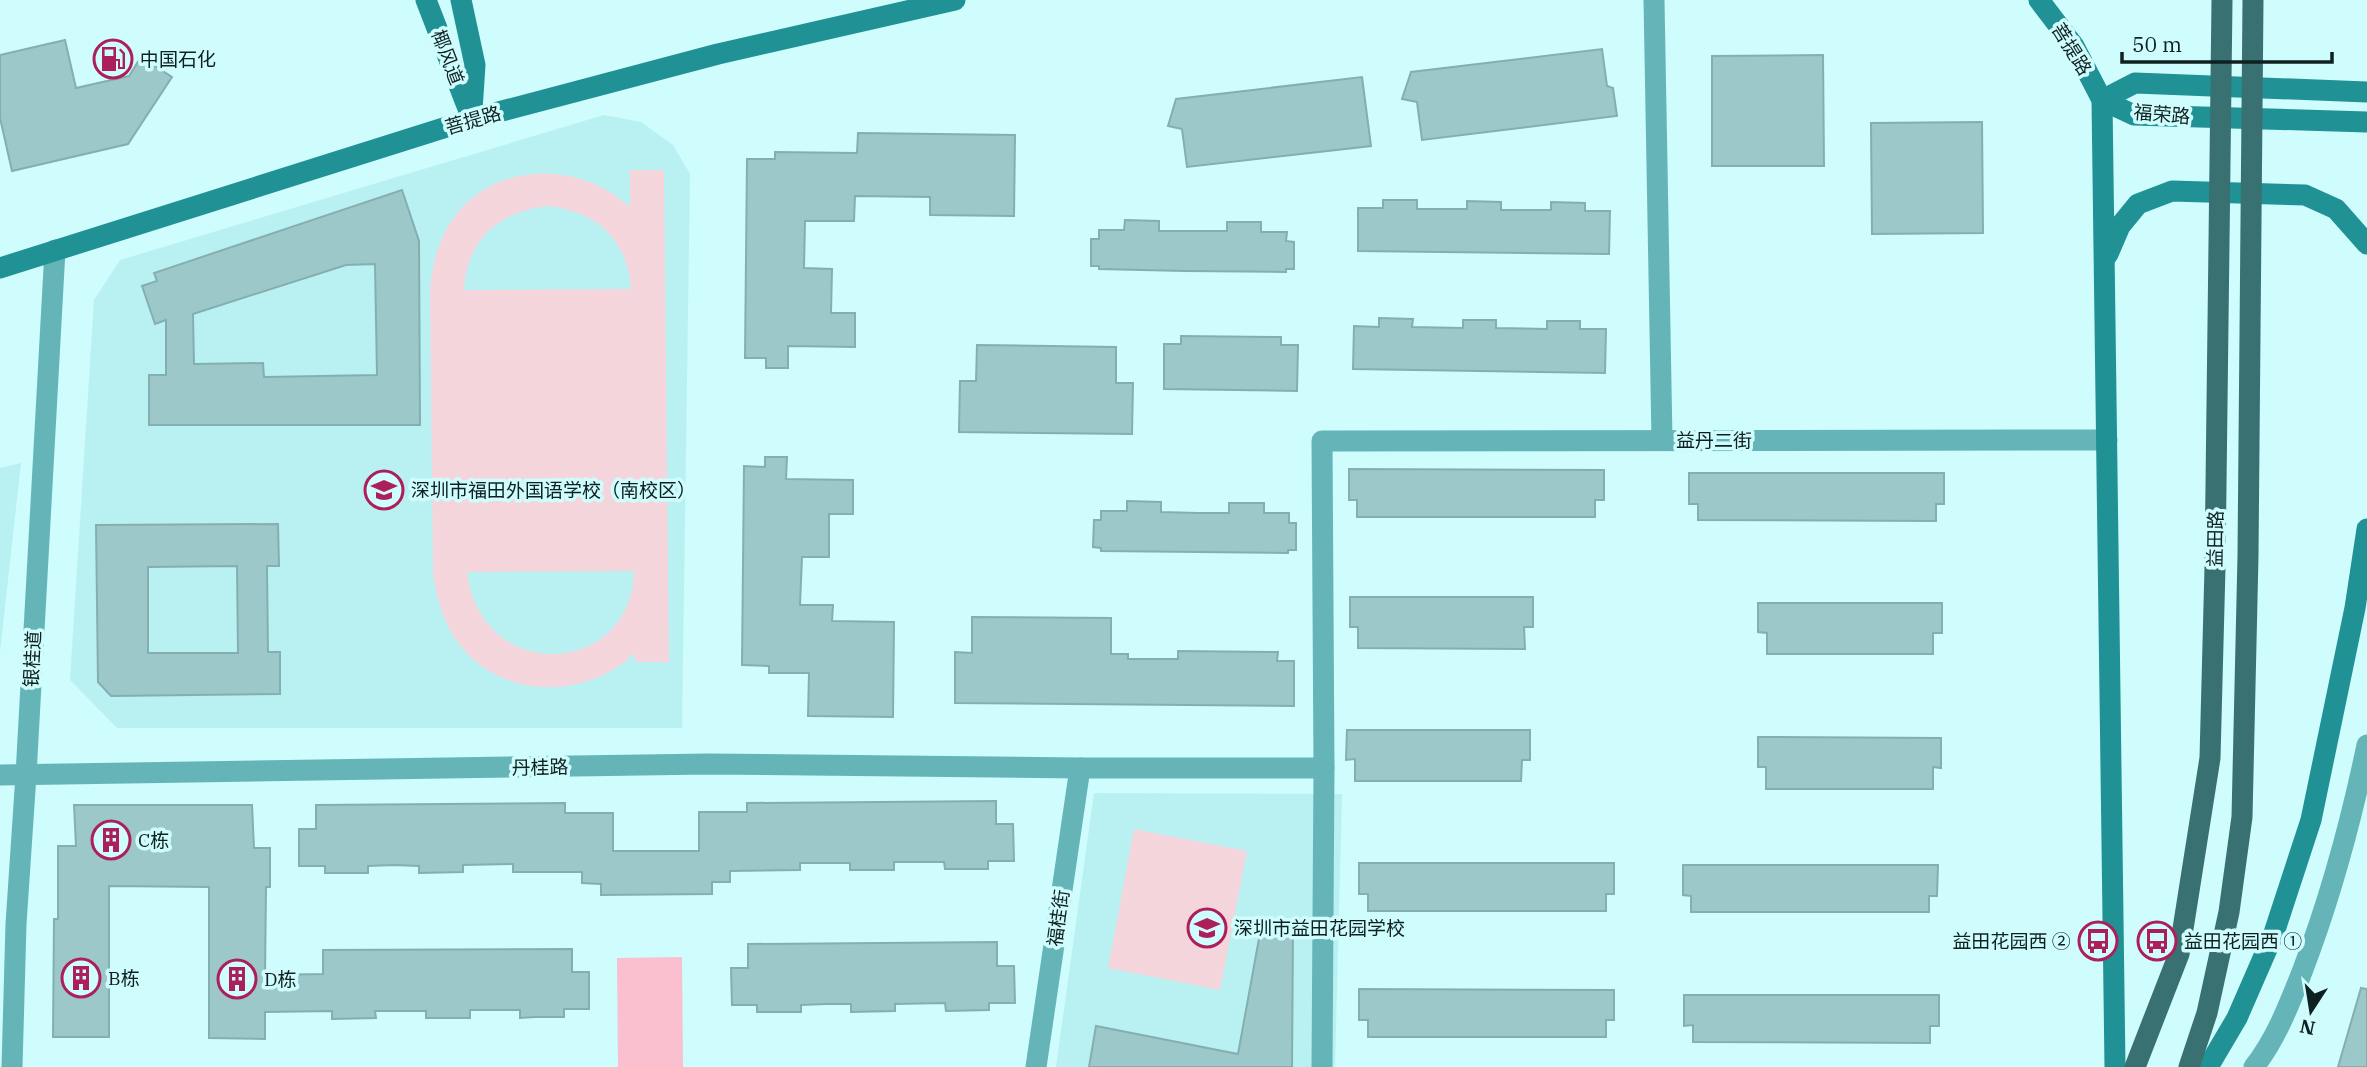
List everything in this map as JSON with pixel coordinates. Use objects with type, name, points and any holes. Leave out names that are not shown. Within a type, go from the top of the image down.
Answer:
[{"type":"main road","name":"椰风道","points":[[426,0],[472,119]]},
{"type":"main road","name":"椰风道","points":[[461,0],[474,65],[472,119]]},
{"type":"main road","name":"菩提路","points":[[0,268],[472,119],[718,54],[954,0]]},
{"type":"main road","name":"菩提路","points":[[2039,0],[2074,46],[2102,100]]},
{"type":"main road","name":"益田路","points":[[2135,1067],[2179,954],[2210,758],[2222,0]]},
{"type":"main road","name":"益田路","points":[[2189,1067],[2207,1013],[2229,912],[2242,817],[2248,556],[2253,0]]},
{"type":"main road","name":"福荣路","points":[[2102,100],[2135,83],[2367,92]]},
{"type":"main road","name":"福荣路","points":[[2102,100],[2134,115],[2367,122]]},
{"type":"main road","points":[[2102,100],[2115,1067]]},
{"type":"main road","points":[[2105,262],[2120,226],[2138,204],[2172,191],[2305,195],[2336,209],[2367,244]]},
{"type":"main road","points":[[2208,1067],[2237,1017],[2274,933],[2311,820],[2355,608],[2367,529]]},
{"type":"street","points":[[1654,0],[1662,440]]},
{"type":"street","name":"银桂道","points":[[12,1067],[16,924],[55,250]]},
{"type":"street","name":"益丹二街","points":[[1324,768],[1322,441],[2107,440]]},
{"type":"street","points":[[2254,1067],[2287,1011],[2317,933],[2339,859],[2367,745]]},
{"type":"street","name":"丹桂路","points":[[0,775],[708,764],[1324,768]]},
{"type":"street","name":"福桂街","points":[[1036,1067],[1080,768]]},
{"type":"street","points":[[1322,1067],[1324,768]]},
{"type":"shaded area","name":"深圳市福田外国语学校（南校区）","points":[[604,115],[641,122],[673,145],[690,174],[682,728],[117,728],[70,680],[94,300],[120,260]]},
{"type":"shaded area","points":[[630,170],[664,170],[669,662],[635,662],[635,653],[615,668],[593,679],[569,686],[521,684],[498,676],[477,662],[459,644],[445,619],[433,574],[430,289],[435,259],[441,241],[456,215],[476,195],[500,182],[526,175],[553,174],[580,179],[607,190],[630,207]],"holes":[[[547,206],[580,214],[606,230],[623,255],[631,289],[464,290],[471,257],[488,232],[514,215]],[[634,571],[627,606],[609,632],[584,648],[555,654],[525,650],[499,635],[478,609],[467,572]]]},
{"type":"shaded area","points":[[21,463],[0,652],[0,468]]},
{"type":"shaded area","name":"深圳市益田花园学校","points":[[1094,793],[1342,794],[1335,1067],[1056,1067]]},
{"type":"shaded area","points":[[1134,829],[1247,851],[1220,990],[1108,968]]},
{"type":"shaded area","points":[[682,957],[683,1067],[618,1067],[617,958]]},
{"type":"building","points":[[65,40],[76,88],[129,76],[141,57],[172,77],[128,144],[12,171],[0,118],[0,55]]},
{"type":"building","points":[[1602,49],[1607,86],[1613,88],[1617,116],[1422,140],[1417,102],[1402,99],[1411,72]]},
{"type":"building","points":[[1823,55],[1824,166],[1712,166],[1712,56]]},
{"type":"building","points":[[1362,77],[1371,146],[1187,167],[1182,129],[1168,126],[1176,99]]},
{"type":"building","points":[[1982,122],[1983,233],[1872,234],[1871,123]]},
{"type":"building","points":[[858,133],[1015,135],[1014,216],[930,215],[930,197],[855,196],[854,221],[805,221],[804,268],[832,269],[831,313],[855,313],[855,347],[788,346],[788,368],[766,368],[766,358],[745,358],[747,159],[775,159],[775,152],[857,153]]},
{"type":"building","points":[[402,190],[419,241],[420,425],[149,425],[149,375],[166,375],[166,320],[155,324],[142,286],[157,281],[154,273]],"holes":[[[375,264],[377,375],[264,377],[263,363],[194,364],[193,314],[346,265]]]},
{"type":"building","points":[[1383,200],[1417,200],[1417,209],[1467,209],[1467,201],[1501,202],[1501,210],[1551,210],[1551,202],[1585,203],[1585,211],[1610,211],[1609,254],[1358,251],[1358,208],[1383,208]]},
{"type":"building","points":[[1125,220],[1159,221],[1159,231],[1227,231],[1227,222],[1261,222],[1261,232],[1287,232],[1286,241],[1294,242],[1294,269],[1286,269],[1286,272],[1184,271],[1099,269],[1099,266],[1091,266],[1091,239],[1099,239],[1099,230],[1124,230]]},
{"type":"building","points":[[1379,318],[1413,319],[1412,327],[1463,328],[1463,320],[1496,320],[1496,328],[1547,329],[1547,321],[1580,321],[1580,329],[1606,329],[1605,373],[1353,369],[1354,326],[1379,327]]},
{"type":"building","points":[[1181,336],[1281,337],[1281,345],[1298,345],[1297,391],[1164,389],[1164,344],[1181,344]]},
{"type":"building","points":[[977,345],[1116,347],[1116,383],[1133,383],[1132,434],[959,432],[960,381],[976,381]]},
{"type":"building","points":[[765,457],[787,457],[786,479],[853,480],[853,514],[829,514],[829,557],[802,557],[800,605],[833,605],[832,621],[894,622],[893,717],[808,716],[809,673],[769,673],[769,666],[742,665],[744,466],[765,467]]},
{"type":"building","points":[[1349,469],[1604,470],[1604,500],[1595,500],[1595,517],[1357,517],[1357,500],[1349,500]]},
{"type":"building","points":[[1689,473],[1944,473],[1944,504],[1936,504],[1936,521],[1698,520],[1698,504],[1689,504]]},
{"type":"building","points":[[1127,501],[1161,502],[1161,512],[1198,513],[1229,513],[1229,503],[1264,503],[1264,513],[1289,513],[1289,523],[1296,523],[1296,550],[1288,550],[1288,553],[1101,551],[1101,548],[1093,547],[1094,520],[1101,520],[1101,511],[1127,511]]},
{"type":"building","points":[[278,524],[279,566],[267,566],[268,652],[280,652],[280,694],[111,696],[98,682],[96,525]],"holes":[[[237,566],[238,653],[148,653],[148,567]]]},
{"type":"building","points":[[1350,597],[1533,597],[1533,627],[1524,627],[1525,649],[1358,648],[1358,627],[1350,627]]},
{"type":"building","points":[[1758,603],[1942,603],[1942,633],[1933,633],[1933,654],[1767,654],[1767,633],[1758,632]]},
{"type":"building","points":[[972,617],[1111,618],[1111,654],[1128,654],[1128,659],[1178,659],[1178,651],[1278,652],[1277,661],[1294,661],[1294,706],[955,703],[955,652],[972,653]]},
{"type":"building","points":[[1347,730],[1530,730],[1530,760],[1522,760],[1521,781],[1355,781],[1355,759],[1346,760]]},
{"type":"building","points":[[1758,737],[1941,738],[1941,768],[1933,767],[1933,789],[1766,789],[1766,767],[1758,767]]},
{"type":"building","points":[[996,801],[996,824],[1013,824],[1014,861],[988,861],[988,869],[945,869],[944,862],[894,862],[894,870],[850,870],[850,863],[800,863],[800,870],[730,871],[730,882],[712,882],[712,894],[601,895],[601,884],[582,883],[582,872],[513,872],[513,864],[463,865],[463,872],[419,873],[419,866],[368,866],[368,873],[325,873],[325,866],[299,866],[299,829],[316,829],[316,805],[565,803],[565,813],[613,813],[613,851],[699,851],[699,812],[747,812],[747,803]]},
{"type":"building","points":[[74,805],[252,805],[254,848],[270,848],[270,887],[266,887],[265,975],[323,974],[323,950],[572,949],[572,972],[589,972],[589,1009],[564,1009],[564,1017],[520,1018],[520,1010],[470,1010],[470,1018],[426,1018],[426,1011],[375,1011],[376,1018],[332,1019],[332,1011],[265,1012],[265,1039],[209,1038],[209,887],[109,886],[109,1037],[53,1037],[58,846],[76,846]]},
{"type":"building","points":[[1359,863],[1614,863],[1614,894],[1606,894],[1606,911],[1368,911],[1368,894],[1359,894]]},
{"type":"building","points":[[1683,865],[1938,865],[1937,896],[1929,896],[1929,912],[1691,912],[1691,896],[1683,895]]},
{"type":"building","points":[[1262,922],[1293,929],[1292,1067],[1089,1067],[1096,1026],[1238,1054]]},
{"type":"building","points":[[997,942],[997,966],[1014,966],[1015,1003],[989,1003],[989,1010],[946,1011],[945,1003],[895,1004],[895,1011],[851,1012],[851,1004],[826,1004],[801,1005],[801,1012],[757,1012],[757,1005],[732,1005],[731,968],[748,968],[748,944]]},
{"type":"building","points":[[2361,988],[2367,989],[2367,1067],[2338,1067]]},
{"type":"building","points":[[1359,989],[1614,990],[1614,1020],[1606,1020],[1606,1037],[1368,1037],[1368,1020],[1359,1020]]},
{"type":"building","points":[[1684,995],[1939,995],[1939,1026],[1930,1026],[1930,1043],[1693,1042],[1693,1025],[1684,1026]]},
{"type":"place","name":"中国石化","points":[[113,59]]},
{"type":"place","name":"深圳市福田外国语学校（南校区）","points":[[384,490]]},
{"type":"place","name":"C栋","points":[[111,840]]},
{"type":"place","name":"深圳市益田花园学校","points":[[1207,928]]},
{"type":"place","name":"益田花园西 ②","points":[[2098,941]]},
{"type":"place","name":"益田花园西 ①","points":[[2157,941]]},
{"type":"place","name":"B栋","points":[[81,978]]},
{"type":"place","name":"D栋","points":[[237,979]]}]
